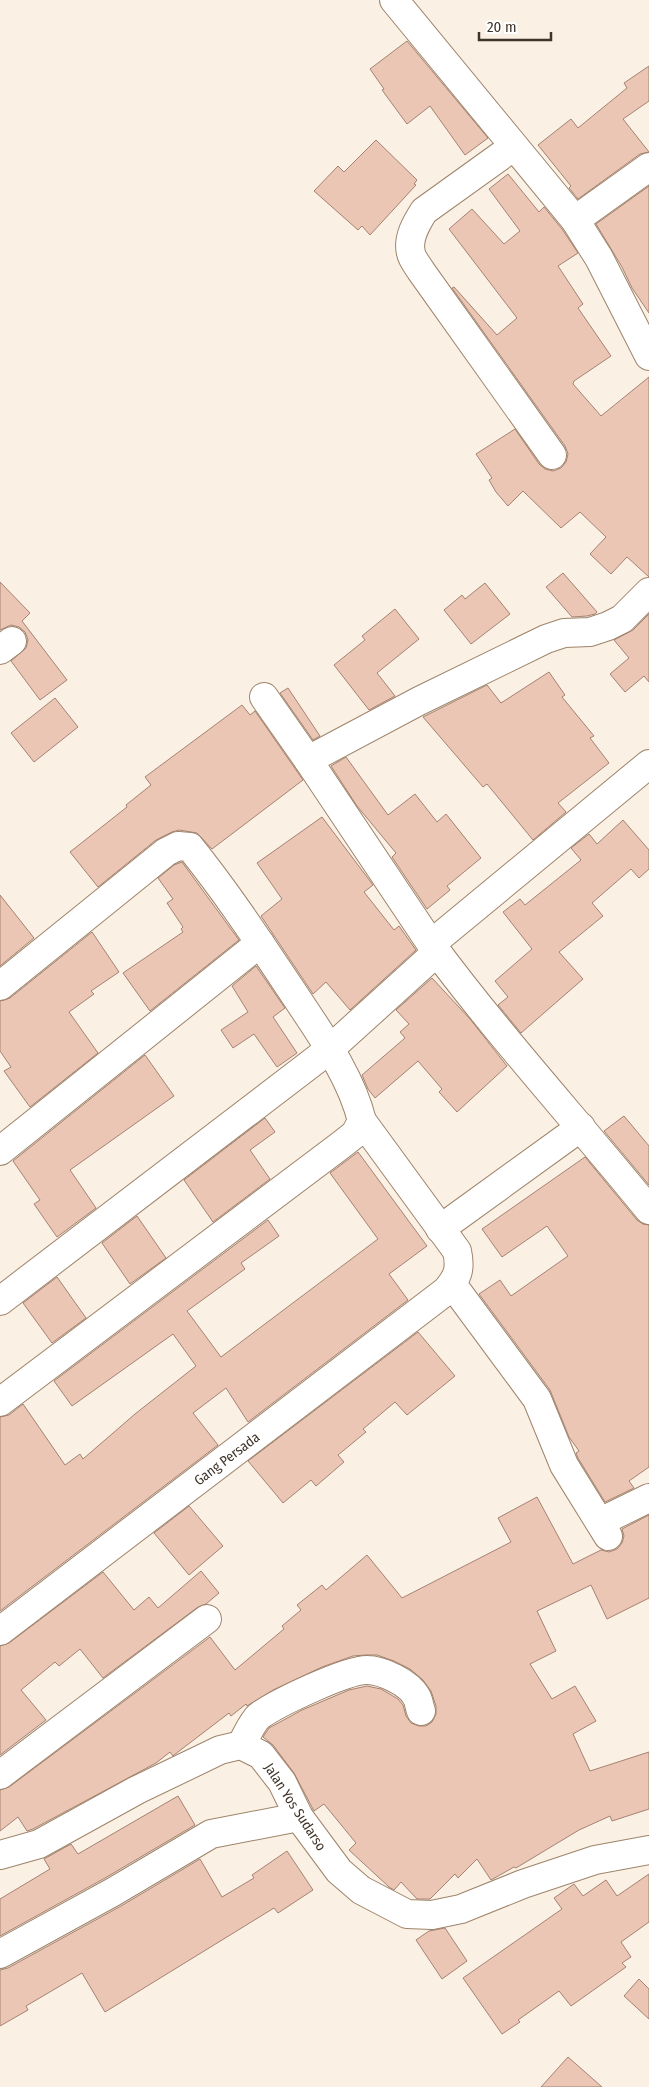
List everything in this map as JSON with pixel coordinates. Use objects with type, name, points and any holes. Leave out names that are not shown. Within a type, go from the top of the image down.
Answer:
[{"type":"street","points":[[394,0],[574,220],[599,258],[649,356]]},
{"type":"street","points":[[513,147],[424,210],[416,223],[411,238],[411,253],[552,455]]},
{"type":"street","points":[[574,220],[649,167]]},
{"type":"street","points":[[308,760],[419,701],[555,636],[590,632],[608,626],[622,619],[649,592]]},
{"type":"street","points":[[264,697],[434,948],[551,1094],[581,1127],[649,1210]]},
{"type":"street","points":[[0,1301],[330,1050],[434,948],[643,769]]},
{"type":"street","points":[[0,986],[166,852],[178,846],[190,847],[260,943],[330,1050],[354,1097],[362,1121],[457,1251],[460,1267],[452,1284],[537,1399],[564,1465],[604,1529],[649,1498]]},
{"type":"street","points":[[0,1151],[260,943]]},
{"type":"street","points":[[0,1402],[341,1145],[355,1134],[362,1121]]},
{"type":"street","points":[[440,1229],[581,1127]]},
{"type":"street","name":"Gang Persada","points":[[0,1632],[438,1297],[452,1284]]},
{"type":"street","points":[[0,1774],[207,1619]]},
{"type":"street","points":[[0,1855],[39,1844],[138,1790],[220,1750],[241,1745],[258,1717],[296,1695],[342,1676],[367,1670],[392,1677],[409,1687],[417,1696],[420,1711]]},
{"type":"street","name":"Jalan Yos Sudarso","points":[[241,1745],[261,1755],[282,1782],[299,1817],[338,1871],[361,1890],[408,1914],[432,1914],[461,1909],[523,1884],[596,1860],[649,1850]]},
{"type":"street","points":[[0,1954],[114,1892],[211,1834],[299,1817]]},
{"type":"building","points":[[407,41],[488,138],[465,155],[430,106],[407,124],[382,90],[384,89],[370,69]]},
{"type":"building","points":[[649,66],[649,101],[623,119],[649,152],[640,154],[578,199],[569,188],[571,186],[538,145],[571,119],[578,128],[627,88],[624,83]]},
{"type":"building","points":[[376,140],[417,180],[414,184],[416,185],[370,235],[362,226],[358,230],[314,191],[338,166],[344,172]]},
{"type":"building","points":[[508,174],[539,212],[544,207],[578,253],[558,266],[583,304],[578,308],[611,356],[574,381],[573,384],[601,416],[649,377],[649,577],[627,557],[611,574],[590,554],[606,537],[580,512],[561,528],[523,491],[508,506],[496,492],[489,480],[492,478],[476,454],[515,429],[539,464],[545,469],[553,471],[561,468],[566,462],[568,454],[565,446],[452,288],[454,287],[497,335],[517,318],[449,229],[472,209],[504,244],[520,231],[489,189]]},
{"type":"building","points":[[649,186],[649,313],[632,288],[622,267],[596,224]]},
{"type":"building","points":[[563,573],[597,612],[595,614],[572,617],[546,587]]},
{"type":"building","points":[[0,582],[30,613],[22,621],[67,680],[40,700],[11,661],[26,648],[28,640],[25,632],[19,627],[11,625],[0,630]]},
{"type":"building","points":[[485,583],[510,614],[471,644],[444,610],[462,595],[465,599]]},
{"type":"building","points":[[395,609],[419,639],[377,673],[395,696],[369,710],[334,665],[365,640],[362,636]]},
{"type":"building","points":[[649,614],[649,682],[644,676],[625,692],[610,674],[629,658],[614,640],[633,630]]},
{"type":"building","points":[[549,672],[565,695],[562,697],[594,736],[590,738],[609,763],[558,803],[566,812],[533,840],[487,784],[483,787],[423,717],[487,685],[501,703]]},
{"type":"building","points":[[288,688],[320,736],[313,740],[280,693]]},
{"type":"building","points":[[55,698],[78,727],[34,762],[11,733]]},
{"type":"building","points":[[242,705],[250,715],[255,711],[303,780],[212,849],[197,833],[179,830],[172,832],[156,840],[98,887],[70,852],[127,807],[126,805],[151,785],[145,777]]},
{"type":"building","points":[[346,757],[388,815],[415,794],[437,822],[446,814],[481,858],[447,886],[450,890],[427,909],[392,857],[396,853],[357,806],[331,766]]},
{"type":"building","points":[[322,817],[373,885],[364,892],[394,930],[399,926],[416,950],[350,1010],[326,982],[313,994],[261,916],[282,899],[257,863]]},
{"type":"building","points":[[623,820],[649,850],[649,869],[639,878],[631,869],[592,903],[603,916],[559,952],[583,979],[521,1033],[498,1005],[508,997],[495,981],[532,949],[503,912],[520,899],[525,905],[581,860],[571,848],[589,834],[597,844]]},
{"type":"building","points":[[182,862],[239,940],[150,1011],[123,973],[183,932],[181,929],[183,927],[167,903],[173,899],[158,878],[174,865]]},
{"type":"building","points":[[0,895],[34,938],[0,966]]},
{"type":"building","points":[[92,932],[119,972],[91,991],[94,994],[69,1012],[98,1053],[30,1107],[4,1071],[11,1067],[0,1051],[0,1001],[10,998]]},
{"type":"building","points":[[256,966],[285,1008],[273,1017],[297,1053],[277,1067],[254,1034],[233,1048],[221,1030],[248,1012],[232,986]]},
{"type":"building","points":[[432,978],[470,1019],[507,1066],[457,1112],[439,1092],[442,1089],[418,1061],[375,1098],[368,1089],[362,1075],[405,1038],[400,1032],[409,1024],[396,1010]]},
{"type":"building","points":[[145,1055],[174,1096],[70,1170],[96,1208],[57,1237],[34,1204],[40,1200],[13,1161]]},
{"type":"building","points":[[624,1116],[649,1146],[649,1185],[604,1131]]},
{"type":"building","points":[[265,1118],[275,1132],[250,1150],[270,1179],[213,1222],[184,1180]]},
{"type":"building","points":[[358,1152],[427,1246],[389,1274],[408,1300],[248,1422],[226,1388],[193,1413],[218,1445],[0,1611],[0,1417],[9,1415],[23,1404],[65,1465],[80,1454],[83,1459],[135,1414],[196,1366],[173,1334],[72,1406],[54,1381],[268,1220],[279,1236],[241,1263],[245,1269],[187,1311],[221,1357],[378,1239],[330,1173]]},
{"type":"building","points":[[585,1157],[637,1220],[649,1225],[649,1467],[629,1481],[634,1488],[605,1502],[578,1458],[576,1453],[579,1451],[569,1437],[550,1390],[479,1294],[500,1280],[511,1296],[568,1256],[547,1226],[502,1257],[482,1229]]},
{"type":"building","points":[[137,1216],[166,1258],[130,1284],[102,1243]]},
{"type":"building","points":[[57,1277],[86,1318],[52,1343],[23,1303]]},
{"type":"building","points":[[418,1332],[455,1376],[407,1415],[395,1402],[363,1429],[366,1432],[338,1455],[344,1462],[316,1486],[311,1480],[283,1503],[248,1461]]},
{"type":"building","points":[[537,1497],[573,1564],[601,1550],[609,1552],[617,1549],[622,1543],[624,1536],[622,1529],[649,1515],[649,1598],[607,1619],[591,1585],[537,1611],[556,1651],[530,1664],[552,1699],[575,1686],[596,1721],[573,1734],[590,1771],[649,1752],[649,1809],[612,1821],[610,1816],[579,1830],[516,1868],[514,1867],[491,1880],[477,1859],[458,1878],[455,1874],[430,1899],[417,1899],[401,1882],[394,1890],[349,1850],[356,1843],[324,1804],[314,1811],[294,1773],[273,1745],[263,1737],[269,1728],[302,1710],[349,1690],[367,1686],[381,1689],[398,1699],[403,1705],[406,1716],[411,1723],[426,1726],[432,1722],[436,1714],[436,1706],[431,1691],[423,1680],[410,1669],[394,1661],[377,1655],[365,1655],[353,1656],[322,1667],[273,1690],[247,1706],[246,1704],[231,1716],[229,1713],[173,1756],[170,1752],[156,1763],[33,1829],[27,1831],[18,1817],[0,1831],[0,1790],[9,1787],[210,1637],[235,1670],[284,1629],[282,1626],[301,1610],[297,1605],[322,1585],[326,1590],[367,1555],[402,1598],[511,1542],[498,1518]]},
{"type":"building","points":[[189,1506],[223,1546],[189,1575],[154,1533]]},
{"type":"building","points":[[201,1571],[219,1593],[103,1678],[80,1649],[59,1666],[55,1662],[21,1690],[46,1720],[0,1755],[0,1646],[9,1643],[103,1572],[134,1610],[149,1597],[158,1608]]},
{"type":"building","points":[[178,1796],[195,1825],[105,1878],[0,1936],[0,1899],[50,1869],[44,1859],[71,1844],[78,1854]]},
{"type":"building","points":[[287,1851],[313,1890],[278,1913],[274,1908],[105,2012],[82,1973],[26,2006],[28,2010],[0,2026],[0,1970],[8,1968],[121,1906],[200,1859],[222,1897],[254,1878],[252,1875]]},
{"type":"building","points":[[649,1874],[649,1922],[621,1942],[631,1957],[622,1963],[626,1967],[571,2006],[559,1991],[518,2020],[520,2022],[502,2034],[463,1978],[562,1909],[554,1898],[574,1884],[583,1896],[606,1880],[617,1896]]},
{"type":"building","points":[[445,1928],[467,1961],[442,1979],[416,1940],[429,1931]]},
{"type":"building","points":[[639,1979],[649,1989],[649,2019],[624,1996]]},
{"type":"building","points":[[568,2057],[602,2087],[541,2087]]}]
